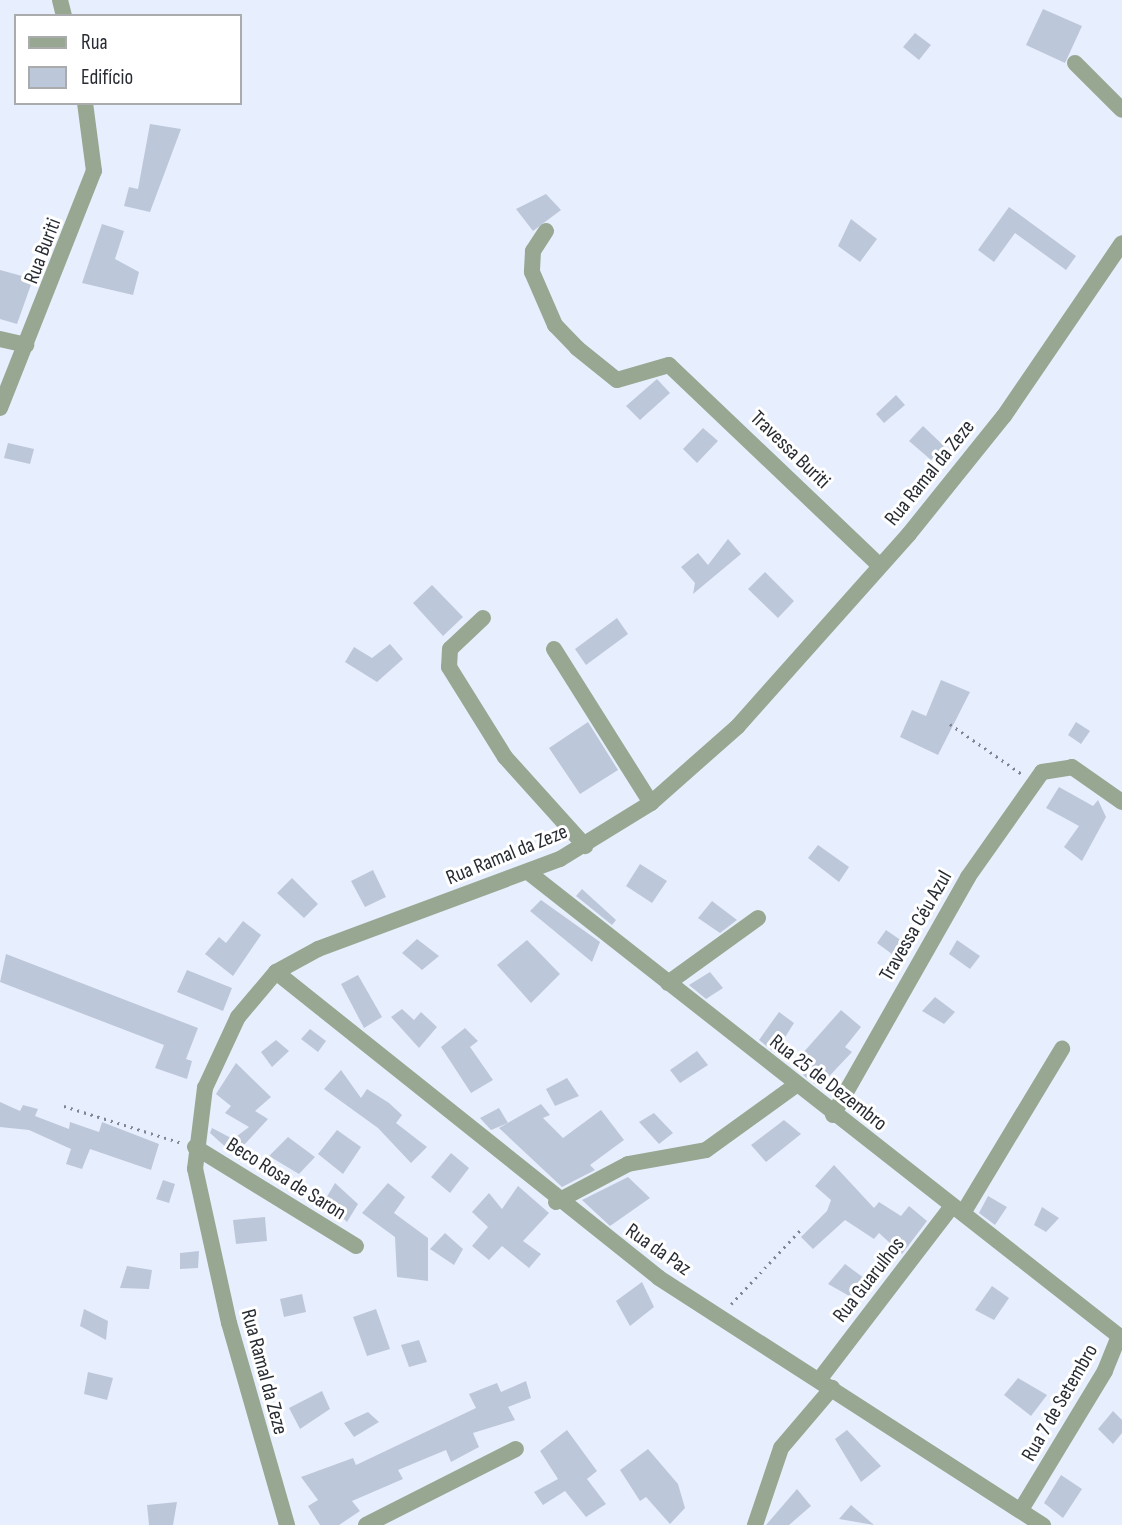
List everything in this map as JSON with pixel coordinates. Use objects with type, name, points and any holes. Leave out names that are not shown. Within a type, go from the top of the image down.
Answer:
[{"type":"street","points":[[1076,63],[1122,110]]},
{"type":"street","name":"Rua Buriti","points":[[0,408],[94,171],[85,105]]},
{"type":"street","name":"Travessa Buriti","points":[[546,231],[533,251],[532,272],[555,325],[617,380],[669,365],[880,566]]},
{"type":"street","name":"Rua Ramal da Zeze","points":[[287,1525],[229,1323],[195,1147],[199,1108],[222,1044],[276,972],[318,948],[528,872],[586,846],[651,803],[738,726],[880,566],[1004,416],[1122,243]]},
{"type":"street","points":[[0,339],[26,345]]},
{"type":"street","points":[[484,618],[450,649],[449,667],[505,757],[586,846]]},
{"type":"street","points":[[554,649],[651,803]]},
{"type":"street","name":"Travessa Céu Azul","points":[[833,1115],[968,877],[1048,766],[1080,771],[1122,802]]},
{"type":"street","name":"Rua 25 de Dezembro","points":[[528,872],[833,1115],[1105,1321]]},
{"type":"street","points":[[668,983],[758,918]]},
{"type":"street","name":"Rua da Paz","points":[[276,972],[556,1202],[720,1317],[1023,1508],[1043,1525]]},
{"type":"street","name":"Rua Guarulhos","points":[[755,1525],[780,1448],[957,1210],[1062,1049]]},
{"type":"street","points":[[556,1202],[628,1164],[706,1150],[796,1085]]},
{"type":"street","name":"Beco Rosa de Saron","points":[[195,1147],[356,1246]]},
{"type":"street","name":"Rua 7 de Setembro","points":[[1023,1508],[1118,1345],[1119,1336],[1105,1321]]},
{"type":"street","points":[[366,1525],[516,1449]]},
{"type":"path","points":[[950,724],[1034,782]]},
{"type":"path","points":[[64,1106],[195,1147]]},
{"type":"path","points":[[720,1317],[802,1228]]},
{"type":"building","points":[[1043,9],[1082,26],[1065,63],[1026,45]]},
{"type":"building","points":[[915,33],[931,45],[919,60],[903,47]]},
{"type":"building","points":[[150,124],[181,129],[150,212],[124,206],[129,187],[138,189]]},
{"type":"building","points":[[546,194],[561,210],[533,231],[516,209]]},
{"type":"building","points":[[1009,207],[1076,256],[1066,270],[1015,233],[994,262],[978,250]]},
{"type":"building","points":[[851,219],[877,239],[860,262],[838,246]]},
{"type":"building","points":[[102,224],[124,231],[115,259],[139,272],[133,295],[82,283]]},
{"type":"building","points":[[0,270],[33,279],[17,324],[0,319]]},
{"type":"building","points":[[657,379],[670,393],[640,420],[626,406]]},
{"type":"building","points":[[896,395],[905,405],[884,423],[876,414]]},
{"type":"building","points":[[923,426],[944,446],[931,460],[909,441]]},
{"type":"building","points":[[703,428],[718,441],[697,463],[683,449]]},
{"type":"building","points":[[8,443],[34,449],[30,464],[4,458]]},
{"type":"building","points":[[728,539],[741,554],[693,594],[695,583],[681,567],[698,553],[708,565]]},
{"type":"building","points":[[765,572],[794,601],[778,618],[748,589]]},
{"type":"building","points":[[432,585],[463,617],[443,636],[413,603]]},
{"type":"building","points":[[617,618],[628,634],[586,665],[575,649]]},
{"type":"building","points":[[390,644],[403,659],[377,682],[345,662],[354,647],[372,658]]},
{"type":"building","points":[[941,680],[970,692],[938,755],[900,737],[912,710],[926,716]]},
{"type":"building","points":[[588,722],[618,770],[580,794],[549,748]]},
{"type":"building","points":[[1076,722],[1090,731],[1081,744],[1068,735]]},
{"type":"building","points":[[1059,787],[1093,806],[1098,800],[1106,817],[1082,861],[1064,847],[1079,826],[1046,808]]},
{"type":"building","points":[[818,845],[849,867],[839,882],[808,858]]},
{"type":"building","points":[[640,864],[667,881],[652,903],[626,886]]},
{"type":"building","points":[[373,870],[386,897],[365,907],[351,881]]},
{"type":"building","points":[[292,878],[318,904],[304,918],[277,893]]},
{"type":"building","points":[[582,889],[616,920],[612,925],[576,896]]},
{"type":"building","points":[[541,900],[600,942],[592,962],[530,911]]},
{"type":"building","points":[[712,901],[737,920],[720,933],[698,918]]},
{"type":"building","points":[[243,921],[261,935],[233,976],[205,954],[219,937],[226,943]]},
{"type":"building","points":[[886,930],[905,943],[896,957],[877,943]]},
{"type":"building","points":[[417,939],[439,956],[422,970],[402,953]]},
{"type":"building","points":[[527,940],[560,974],[531,1003],[497,965]]},
{"type":"building","points":[[957,940],[980,956],[970,969],[949,954]]},
{"type":"building","points":[[6,954],[198,1028],[186,1059],[192,1061],[187,1079],[155,1068],[164,1045],[0,982]]},
{"type":"building","points":[[187,970],[232,988],[223,1011],[177,992]]},
{"type":"building","points":[[710,972],[723,988],[706,999],[689,985]]},
{"type":"building","points":[[358,975],[382,1017],[364,1028],[341,984]]},
{"type":"building","points":[[935,997],[955,1012],[944,1024],[922,1011]]},
{"type":"building","points":[[402,1009],[414,1020],[421,1012],[437,1027],[419,1048],[391,1017]]},
{"type":"building","points":[[841,1010],[861,1027],[845,1047],[852,1052],[819,1087],[803,1075],[813,1061],[802,1054]]},
{"type":"building","points":[[779,1012],[794,1023],[775,1053],[759,1040]]},
{"type":"building","points":[[465,1028],[478,1041],[470,1047],[493,1080],[471,1093],[441,1047]]},
{"type":"building","points":[[310,1029],[326,1041],[318,1052],[301,1039]]},
{"type":"building","points":[[276,1040],[289,1051],[272,1067],[261,1052]]},
{"type":"building","points":[[697,1051],[708,1065],[680,1083],[670,1070]]},
{"type":"building","points":[[236,1063],[271,1097],[255,1111],[268,1119],[244,1145],[240,1160],[210,1133],[212,1128],[233,1139],[249,1127],[225,1113],[231,1106],[216,1094]]},
{"type":"building","points":[[341,1070],[361,1098],[367,1089],[389,1103],[402,1115],[396,1123],[427,1147],[411,1163],[378,1128],[324,1089]]},
{"type":"building","points":[[567,1078],[579,1096],[555,1106],[546,1089]]},
{"type":"building","points":[[0,1102],[20,1111],[23,1105],[38,1109],[35,1116],[69,1129],[70,1122],[99,1132],[102,1122],[159,1144],[151,1170],[90,1149],[82,1169],[66,1164],[71,1149],[29,1130],[0,1127]]},
{"type":"building","points":[[541,1104],[550,1115],[543,1118],[563,1138],[601,1110],[624,1140],[590,1165],[595,1170],[562,1187],[499,1128]]},
{"type":"building","points":[[499,1108],[508,1123],[491,1130],[480,1118]]},
{"type":"building","points":[[654,1113],[673,1133],[659,1144],[639,1122]]},
{"type":"building","points":[[784,1120],[801,1134],[766,1162],[751,1145]]},
{"type":"building","points":[[337,1130],[361,1147],[343,1174],[318,1154]]},
{"type":"building","points":[[288,1137],[315,1157],[299,1174],[269,1156]]},
{"type":"building","points":[[451,1153],[469,1168],[450,1193],[431,1177]]},
{"type":"building","points":[[834,1165],[874,1208],[879,1202],[901,1216],[909,1206],[927,1221],[902,1254],[879,1233],[874,1239],[845,1220],[813,1249],[801,1237],[827,1211],[831,1200],[815,1186]]},
{"type":"building","points":[[628,1177],[650,1198],[610,1226],[582,1200]]},
{"type":"building","points":[[163,1180],[175,1184],[169,1203],[156,1199]]},
{"type":"building","points":[[335,1183],[358,1204],[347,1222],[325,1200]]},
{"type":"building","points":[[388,1183],[405,1197],[394,1213],[428,1238],[428,1281],[397,1277],[395,1237],[362,1213]]},
{"type":"building","points":[[518,1186],[549,1213],[523,1241],[541,1254],[529,1268],[502,1246],[489,1260],[472,1246],[488,1227],[472,1212],[489,1193],[502,1209]]},
{"type":"building","points":[[988,1196],[1007,1207],[995,1225],[979,1213]]},
{"type":"building","points":[[1042,1207],[1059,1218],[1046,1232],[1034,1225]]},
{"type":"building","points":[[265,1217],[267,1241],[236,1244],[233,1220]]},
{"type":"building","points":[[445,1233],[463,1249],[454,1265],[430,1249]]},
{"type":"building","points":[[199,1251],[198,1268],[180,1269],[180,1253]]},
{"type":"building","points":[[845,1264],[872,1284],[860,1302],[828,1284]]},
{"type":"building","points":[[127,1266],[152,1270],[149,1289],[120,1288]]},
{"type":"building","points":[[642,1282],[654,1307],[630,1326],[616,1301]]},
{"type":"building","points":[[992,1286],[1009,1298],[994,1320],[975,1310]]},
{"type":"building","points":[[302,1294],[306,1312],[284,1317],[280,1299]]},
{"type":"building","points":[[84,1309],[108,1321],[106,1340],[80,1326]]},
{"type":"building","points":[[376,1309],[390,1349],[367,1356],[353,1317]]},
{"type":"building","points":[[419,1340],[427,1362],[409,1367],[401,1345]]},
{"type":"building","points":[[88,1372],[113,1378],[107,1400],[84,1394]]},
{"type":"building","points":[[1018,1378],[1047,1395],[1031,1416],[1004,1395]]},
{"type":"building","points":[[526,1381],[531,1398],[508,1407],[515,1420],[473,1433],[479,1447],[451,1462],[446,1450],[398,1470],[403,1479],[352,1501],[360,1511],[339,1525],[320,1525],[308,1506],[318,1500],[301,1477],[353,1458],[356,1465],[476,1408],[469,1394],[497,1383],[501,1392]]},
{"type":"building","points":[[322,1391],[330,1409],[300,1429],[289,1408]]},
{"type":"building","points":[[1113,1411],[1122,1420],[1122,1433],[1113,1444],[1098,1429]]},
{"type":"building","points":[[368,1412],[379,1422],[354,1437],[344,1423]]},
{"type":"building","points":[[567,1430],[597,1471],[587,1479],[606,1504],[586,1517],[565,1491],[543,1505],[534,1492],[558,1479],[540,1451]]},
{"type":"building","points":[[847,1430],[881,1466],[861,1482],[835,1439]]},
{"type":"building","points":[[648,1449],[678,1484],[685,1508],[670,1524],[646,1497],[640,1501],[620,1470]]},
{"type":"building","points":[[1061,1475],[1082,1489],[1063,1518],[1044,1503]]},
{"type":"building","points":[[797,1489],[811,1506],[789,1525],[766,1525]]},
{"type":"building","points":[[177,1502],[173,1525],[149,1525],[147,1505]]},
{"type":"building","points":[[851,1505],[874,1525],[839,1519]]}]
